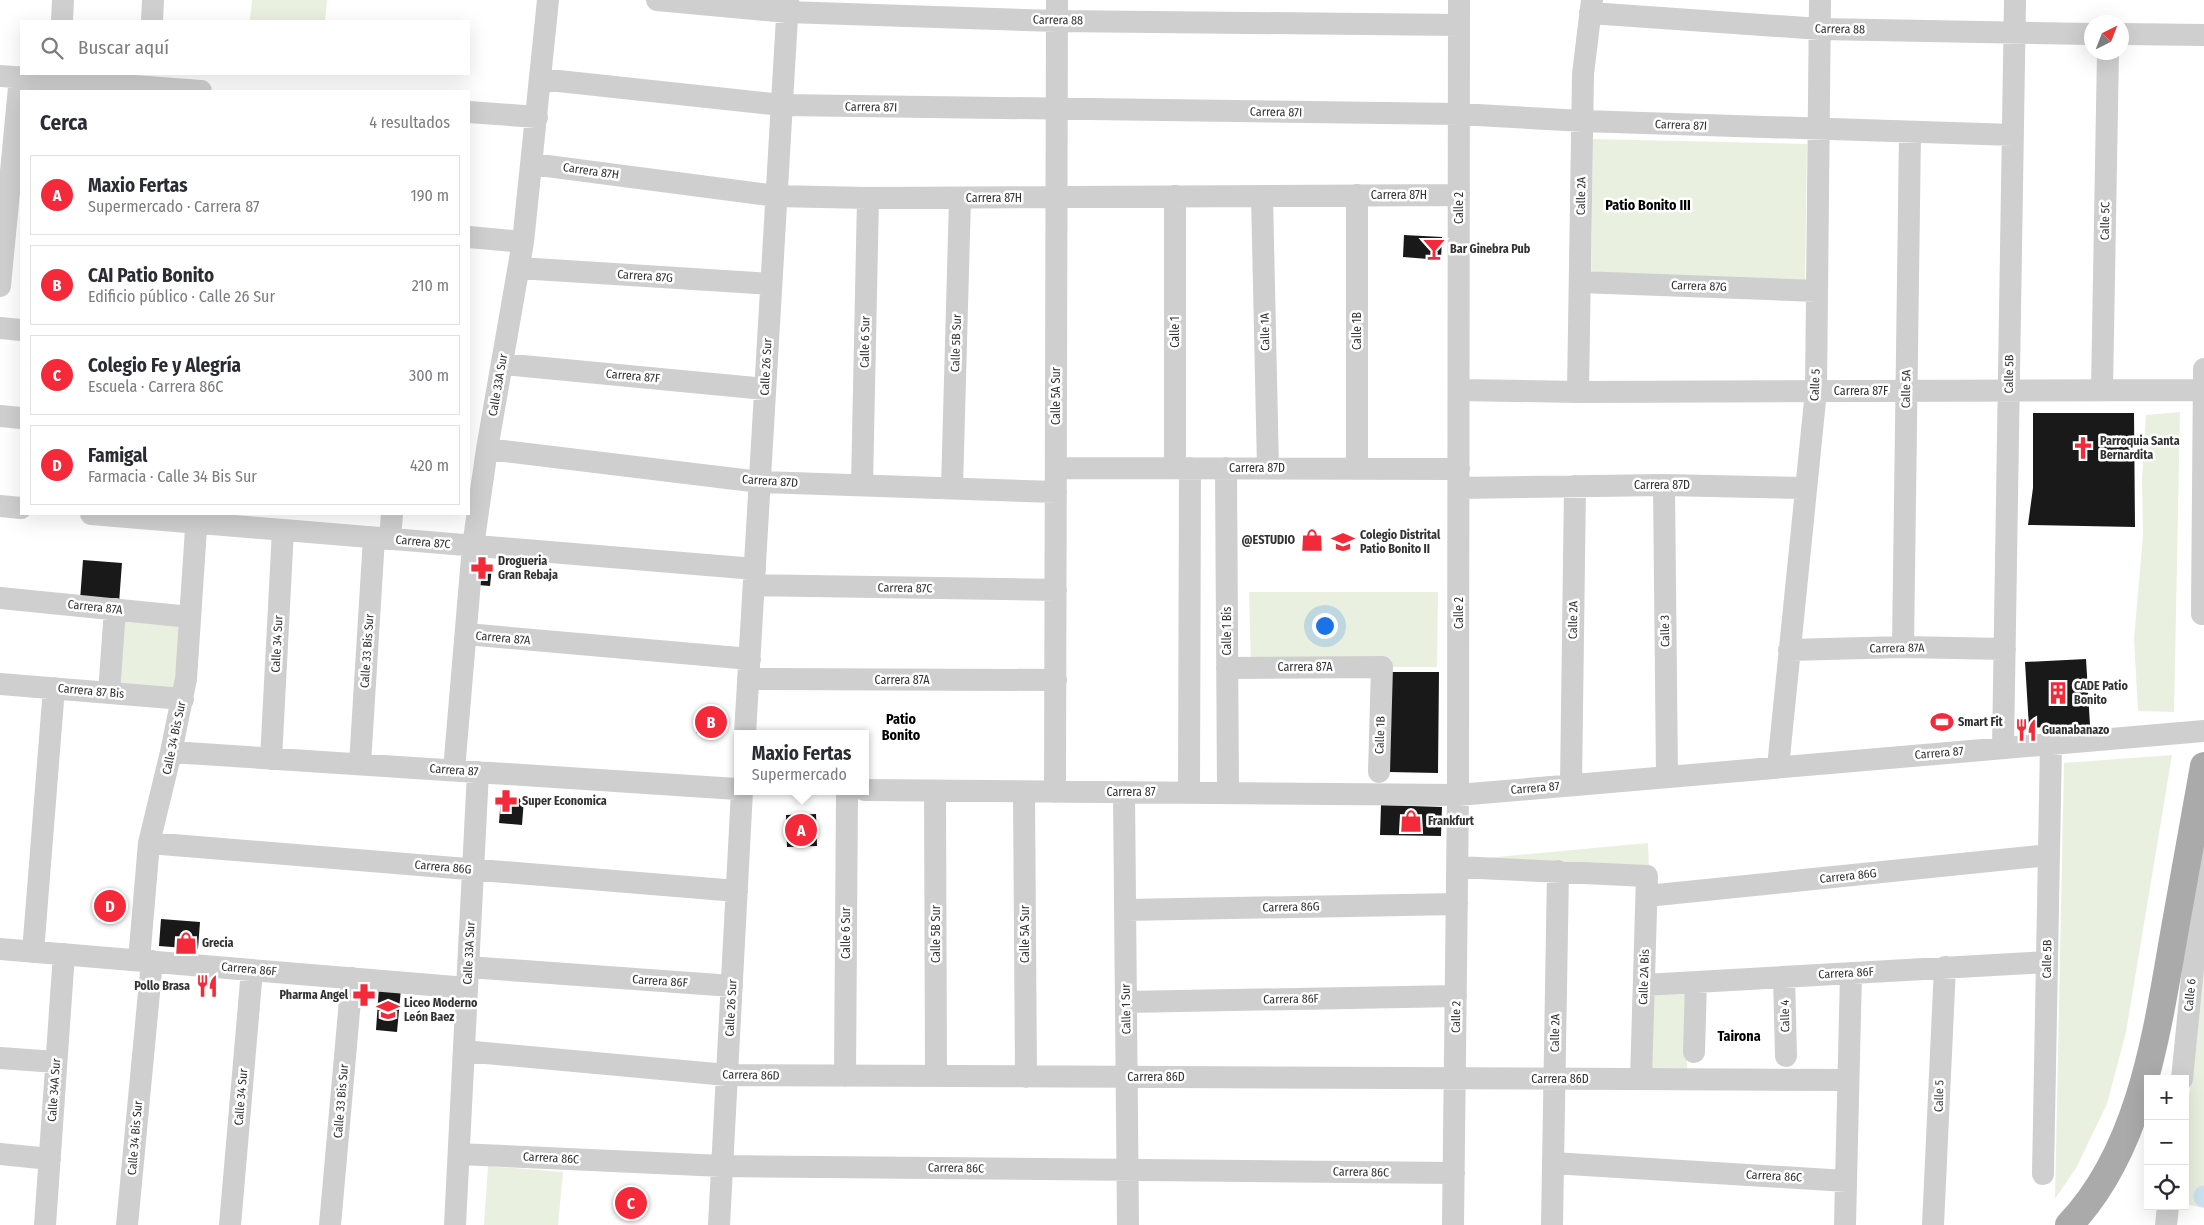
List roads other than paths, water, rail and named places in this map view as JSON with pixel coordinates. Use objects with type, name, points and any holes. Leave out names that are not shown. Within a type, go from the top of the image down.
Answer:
[{"type":"main road","points":[[2069,1225],[2098,1188],[2121,1146],[2139,1096],[2162,1003],[2204,766]]},
{"type":"street","points":[[62,20],[64,0]]},
{"type":"street","points":[[152,20],[153,0]]},
{"type":"street","name":"Calle 33A Sur","points":[[454,770],[473,546],[486,449],[523,242],[548,0]]},
{"type":"street","name":"Carrera 88","points":[[657,0],[787,6],[1057,10],[1459,25]]},
{"type":"street","name":"Calle 2","points":[[1453,1225],[1458,867],[1459,0]]},
{"type":"street","name":"Calle 5","points":[[1778,767],[1816,391],[1820,0]]},
{"type":"street","name":"Calle 5B","points":[[2003,748],[2015,0]]},
{"type":"street","name":"Calle 26 Sur","points":[[745,730],[787,6]]},
{"type":"street","name":"Carrera 88","points":[[1591,7],[1820,29],[2084,34]]},
{"type":"street","name":"Calle 2A","points":[[1578,392],[1585,43],[1591,7]]},
{"type":"street","name":"Calle 5A Sur","points":[[1055,792],[1057,10]]},
{"type":"street","points":[[2129,34],[2204,36]]},
{"type":"street","name":"Calle 5C","points":[[2102,390],[2108,60]]},
{"type":"street","points":[[0,286],[10,77],[57,77],[102,88],[147,80],[196,90]]},
{"type":"street","name":"Carrera 87I","points":[[540,79],[782,105],[1459,114],[1583,122],[2013,135]]},
{"type":"street","points":[[470,112],[537,117]]},
{"type":"street","name":"Calle 5A","points":[[1903,647],[1910,132]]},
{"type":"street","name":"Carrera 87H","points":[[532,164],[776,196],[960,198],[1459,195]]},
{"type":"street","name":"Calle 1B","points":[[1357,195],[1357,468]]},
{"type":"street","name":"Calle 1","points":[[1175,196],[1183,468]]},
{"type":"street","name":"Calle 1A","points":[[1262,196],[1268,468]]},
{"type":"street","name":"Calle 6 Sur","points":[[862,485],[868,198]]},
{"type":"street","name":"Calle 5B Sur","points":[[952,488],[960,198]]},
{"type":"street","points":[[470,237],[523,242]]},
{"type":"street","name":"Carrera 87G","points":[[518,268],[771,284]]},
{"type":"street","name":"Carrera 87G","points":[[1580,282],[1817,291]]},
{"type":"street","points":[[0,328],[20,330]]},
{"type":"street","name":"Carrera 87F","points":[[502,364],[765,388]]},
{"type":"street","points":[[2203,614],[2204,369]]},
{"type":"street","name":"Carrera 87F","points":[[1459,390],[1578,392],[2204,390]]},
{"type":"street","points":[[0,416],[20,418]]},
{"type":"street","name":"Carrera 87D","points":[[486,449],[760,482],[1056,492]]},
{"type":"street","name":"Carrera 87D","points":[[1056,468],[1357,468],[1459,478],[1575,486],[1664,485],[1806,488]]},
{"type":"street","points":[[1183,468],[1188,793]]},
{"type":"street","name":"Calle 1 Bis","points":[[1226,468],[1228,793]]},
{"type":"street","name":"Calle 3","points":[[1664,485],[1667,777]]},
{"type":"street","name":"Calle 2A","points":[[1572,785],[1575,486]]},
{"type":"street","points":[[0,506],[20,508]]},
{"type":"street","name":"Carrera 87C","points":[[118,515],[297,525],[382,538],[473,546],[754,577],[1056,590]]},
{"type":"street","name":"Calle 33 Bis Sur","points":[[360,764],[382,538],[392,515]]},
{"type":"street","name":"Calle 34 Bis Sur","points":[[127,1225],[146,961],[149,843],[182,699],[197,518]]},
{"type":"street","name":"Calle 34 Sur","points":[[271,759],[297,525]]},
{"type":"street","name":"Carrera 87A","points":[[0,598],[190,617]]},
{"type":"street","points":[[108,692],[115,609]]},
{"type":"street","name":"Carrera 87A","points":[[466,634],[749,669],[1056,680]]},
{"type":"street","name":"Carrera 87A","points":[[1789,650],[1903,647],[2005,648]]},
{"type":"street","name":"Calle 1B","points":[[1379,772],[1382,667]]},
{"type":"street","name":"Carrera 87A","points":[[1227,668],[1382,667]]},
{"type":"street","name":"Carrera 87 Bis","points":[[0,684],[182,699]]},
{"type":"street","points":[[34,952],[54,688]]},
{"type":"street","name":"Carrera 87","points":[[869,790],[1458,795],[2204,730]]},
{"type":"street","name":"Calle 5B","points":[[2043,1174],[2051,744]]},
{"type":"street","name":"Carrera 87","points":[[171,752],[734,789]]},
{"type":"street","name":"Calle 33A Sur","points":[[455,1225],[478,772]]},
{"type":"street","name":"Calle 5B Sur","points":[[936,791],[936,1076]]},
{"type":"street","name":"Calle 5A Sur","points":[[1024,792],[1026,1077]]},
{"type":"street","name":"Calle 1 Sur","points":[[1124,792],[1128,1225]]},
{"type":"street","name":"Calle 26 Sur","points":[[719,1225],[742,795]]},
{"type":"street","name":"Calle 6 Sur","points":[[845,1076],[847,795]]},
{"type":"street","name":"Calle 6","points":[[2182,1075],[2195,948],[2204,820]]},
{"type":"street","name":"Carrera 86G","points":[[149,843],[737,891]]},
{"type":"street","name":"Carrera 86G","points":[[1458,867],[1558,872],[1647,886],[2049,855]]},
{"type":"street","name":"Calle 2A","points":[[1552,1225],[1558,872]]},
{"type":"street","name":"Calle 2A Bis","points":[[1642,1079],[1647,886]]},
{"type":"street","name":"Carrera 86G","points":[[1125,910],[1457,904]]},
{"type":"street","name":"Carrera 86F","points":[[0,949],[352,978],[468,977],[732,986]]},
{"type":"street","name":"Calle 34A Sur","points":[[46,1225],[64,954]]},
{"type":"street","name":"Carrera 86F","points":[[1644,985],[2047,962]]},
{"type":"street","name":"Calle 5","points":[[1933,1225],[1945,968]]},
{"type":"street","name":"Calle 34 Sur","points":[[230,1225],[252,970]]},
{"type":"street","points":[[1845,1225],[1851,973]]},
{"type":"street","name":"Calle 4","points":[[1784,976],[1786,1056]]},
{"type":"street","name":"Calle 33 Bis Sur","points":[[330,1225],[352,978]]},
{"type":"street","points":[[1694,1052],[1696,982]]},
{"type":"street","name":"Carrera 86F","points":[[1126,1002],[1456,996]]},
{"type":"street","name":"Carrera 86D","points":[[464,1050],[727,1075],[1848,1080]]},
{"type":"street","points":[[0,1058],[56,1062]]},
{"type":"street","points":[[0,1154],[50,1159]]},
{"type":"street","name":"Carrera 86C","points":[[459,1154],[722,1166],[1454,1173]]},
{"type":"street","name":"Carrera 86C","points":[[1553,1163],[1846,1181]]},
{"type":"street","points":[[2166,1225],[2168,1210]]},
{"type":"place","name":"Bar Ginebra Pub","points":[[1434,249]]},
{"type":"place","name":"Parroquia Santa Bernardita","points":[[2083,448]]},
{"type":"place","name":"@ESTUDIO","points":[[1312,540]]},
{"type":"place","name":"Colegio Distrital Patio Bonito II","points":[[1343,542]]},
{"type":"place","name":"Drogueria Gran Rebaja","points":[[482,568]]},
{"type":"place","name":"CADE Patio Bonito","points":[[2058,693]]},
{"type":"place","name":"CAI Patio Bonito","points":[[711,722]]},
{"type":"place","name":"Smart Fit","points":[[1942,722]]},
{"type":"place","name":"Guanabanazo","points":[[2026,730]]},
{"type":"place","name":"Super Economica","points":[[506,801]]},
{"type":"place","name":"Frankfurt","points":[[1411,821]]},
{"type":"place","name":"Maxio Fertas","points":[[801,830]]},
{"type":"place","name":"Famigal","points":[[110,906]]},
{"type":"place","name":"Grecia","points":[[186,943]]},
{"type":"place","name":"Pollo Brasa","points":[[207,986]]},
{"type":"place","name":"Pharma Angel","points":[[364,995]]},
{"type":"place","name":"Liceo Moderno León Baez","points":[[388,1010]]},
{"type":"place","name":"Colegio Fe y Alegría","points":[[631,1203]]},
{"type":"district","name":"Patio Bonito III","points":[[1648,205]]},
{"type":"district","name":"Patio Bonito","points":[[901,728]]},
{"type":"district","name":"Tairona","points":[[1739,1036]]}]
